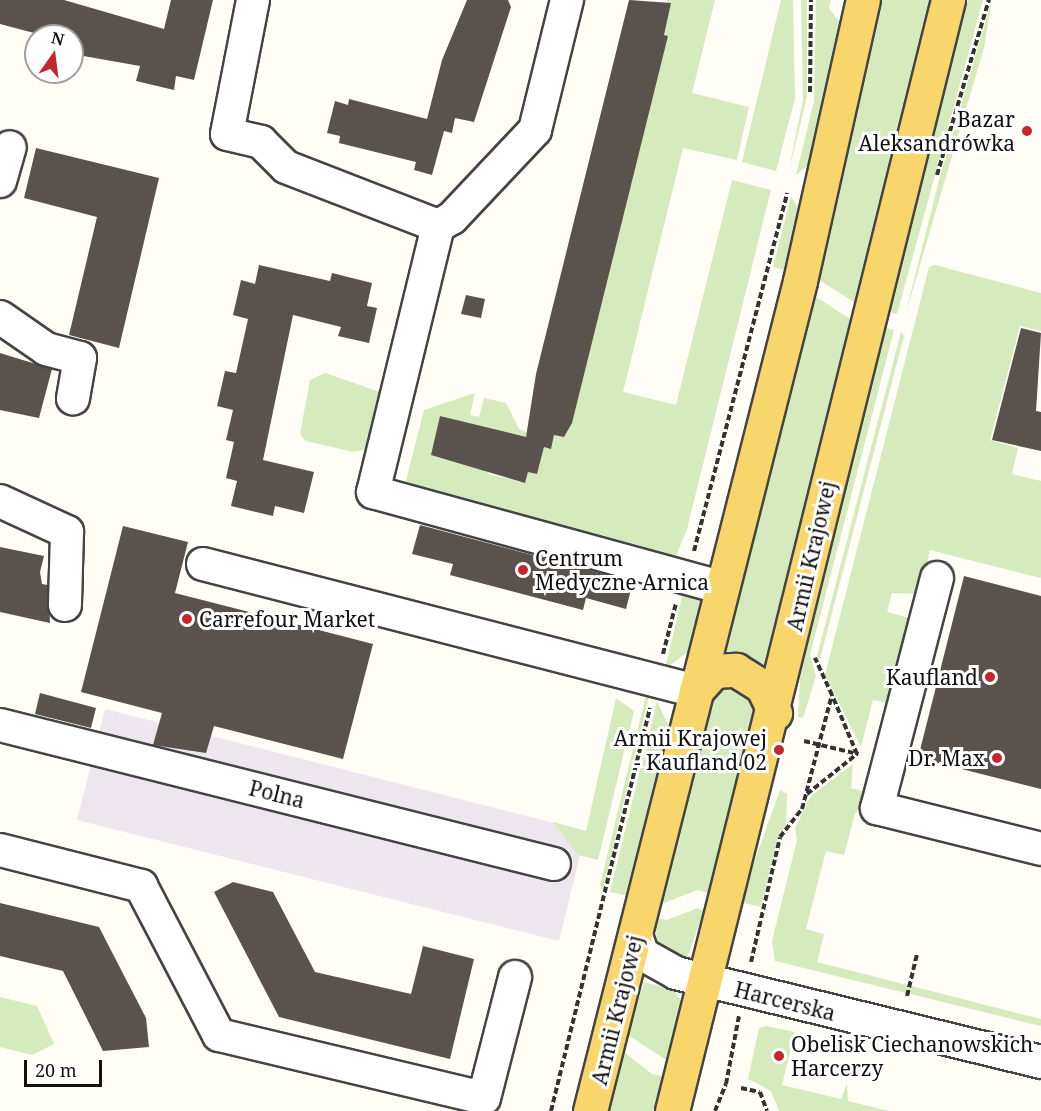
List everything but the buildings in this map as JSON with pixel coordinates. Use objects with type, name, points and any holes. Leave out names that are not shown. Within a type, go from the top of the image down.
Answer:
[{"type":"main road","name":"Armii Krajowej","points":[[590,1111],[800,281],[862,0]]},
{"type":"main road","name":"Armii Krajowej","points":[[672,1111],[775,713],[948,0]]},
{"type":"main road","points":[[696,691],[714,671],[735,670],[762,686],[775,713]]},
{"type":"street","points":[[254,0],[227,134],[261,141],[286,167],[438,226]]},
{"type":"street","points":[[567,0],[535,130],[452,218],[438,226],[373,492],[721,587]]},
{"type":"street","points":[[0,181],[10,147]]},
{"type":"street","points":[[0,317],[46,349],[80,358],[73,398]]},
{"type":"street","points":[[0,501],[66,532],[65,604]]},
{"type":"street","points":[[203,564],[696,691]]},
{"type":"street","points":[[937,578],[877,808],[1041,849]]},
{"type":"street","name":"Polna","points":[[0,725],[554,864]]},
{"type":"street","points":[[0,850],[141,886],[219,1035],[484,1098],[515,977]]},
{"type":"street","name":"Harcerska","points":[[636,935],[642,954],[652,963],[705,982],[1041,1062]]},
{"type":"path","points":[[933,188],[989,0]]},
{"type":"path","points":[[806,794],[857,754],[813,653]]},
{"type":"path","points":[[715,1111],[726,1084],[744,991],[780,837],[802,809],[832,695]]},
{"type":"path","points":[[804,741],[845,751]]},
{"type":"path","points":[[907,996],[917,954]]},
{"type":"path","points":[[741,1088],[759,1092],[767,1111]]},
{"type":"shaded area","points":[[105,709],[586,831],[559,941],[77,820]]},
{"type":"green space","points":[[667,0],[715,0],[692,93],[749,107],[737,160],[683,148],[623,392],[676,405],[732,180],[771,190],[687,529],[672,566],[642,546],[405,485],[424,410],[475,393],[470,415],[479,417],[484,398],[506,403],[519,429],[527,432],[525,441],[441,416],[431,455],[490,465],[488,474],[525,483],[528,472],[537,474],[544,447],[551,449],[554,435],[564,437],[668,36],[659,33],[667,22]]},
{"type":"green space","points":[[781,0],[793,0],[795,98],[776,171],[742,162]]},
{"type":"green space","points":[[801,0],[807,0],[807,97],[788,174],[803,100]]},
{"type":"green space","points":[[816,0],[831,0],[829,8],[841,24],[810,164],[796,175],[814,101]]},
{"type":"green space","points":[[877,0],[930,0],[854,302],[816,278]]},
{"type":"green space","points":[[968,0],[983,0],[897,314],[886,311]]},
{"type":"green space","points":[[992,0],[984,48],[905,316],[939,180]]},
{"type":"green space","points":[[791,196],[799,210],[784,270],[773,267]]},
{"type":"green space","points":[[935,265],[1041,293],[1041,331],[1020,326],[990,440],[1018,448],[1012,474],[1041,481],[1041,578],[930,550],[920,594],[892,593],[887,612],[913,619],[892,704],[873,700],[861,747],[825,675],[929,267]]},
{"type":"green space","points":[[810,293],[850,319],[765,664],[721,653]]},
{"type":"green space","points":[[882,327],[894,330],[810,655],[816,676],[803,718],[798,717],[801,659]]},
{"type":"green space","points":[[901,332],[904,336],[819,663],[817,656]]},
{"type":"green space","points":[[325,373],[383,393],[368,449],[354,452],[305,441],[300,434],[310,380]]},
{"type":"green space","points":[[684,588],[701,599],[689,651],[665,669]]},
{"type":"green space","points":[[725,686],[746,694],[754,710],[708,893],[698,890],[664,903],[660,902],[709,697]]},
{"type":"green space","points":[[646,695],[649,696],[603,890],[600,885]]},
{"type":"green space","points":[[616,698],[634,711],[598,860],[578,855],[553,822],[586,831]]},
{"type":"green space","points":[[657,701],[670,729],[629,896],[610,892]]},
{"type":"green space","points":[[853,764],[851,788],[869,793],[855,814],[844,855],[826,851],[806,929],[824,934],[817,962],[1041,1019],[1041,1026],[775,961],[772,941],[797,840],[795,828],[811,796]]},
{"type":"green space","points":[[780,790],[787,794],[786,826],[778,836],[761,907],[740,902]]},
{"type":"green space","points":[[698,908],[704,910],[688,956],[680,960],[657,952],[656,918],[667,920]]},
{"type":"green space","points":[[644,982],[674,990],[681,1001],[666,1060],[628,1035]]},
{"type":"green space","points":[[0,997],[37,1006],[54,1044],[32,1055],[0,1047]]},
{"type":"green space","points":[[766,1026],[795,1032],[782,1085],[841,1099],[847,1084],[848,1101],[889,1111],[779,1111],[771,1091],[748,1079],[759,1028]]},
{"type":"green space","points":[[623,1051],[652,1074],[663,1076],[654,1111],[608,1111]]},
{"type":"place","name":"Bazar Aleksandrówka","points":[[1027,131]]},
{"type":"place","name":"Centrum Medyczne Arnica","points":[[523,570]]},
{"type":"place","name":"Carrefour Market","points":[[187,619]]},
{"type":"place","name":"Kaufland","points":[[990,677]]},
{"type":"place","name":"Armii Krajowej - Kaufland 02","points":[[779,750]]},
{"type":"place","name":"Dr. Max","points":[[997,758]]},
{"type":"place","name":"Obelisk Ciechanowskich Harcerzy","points":[[779,1056]]}]
